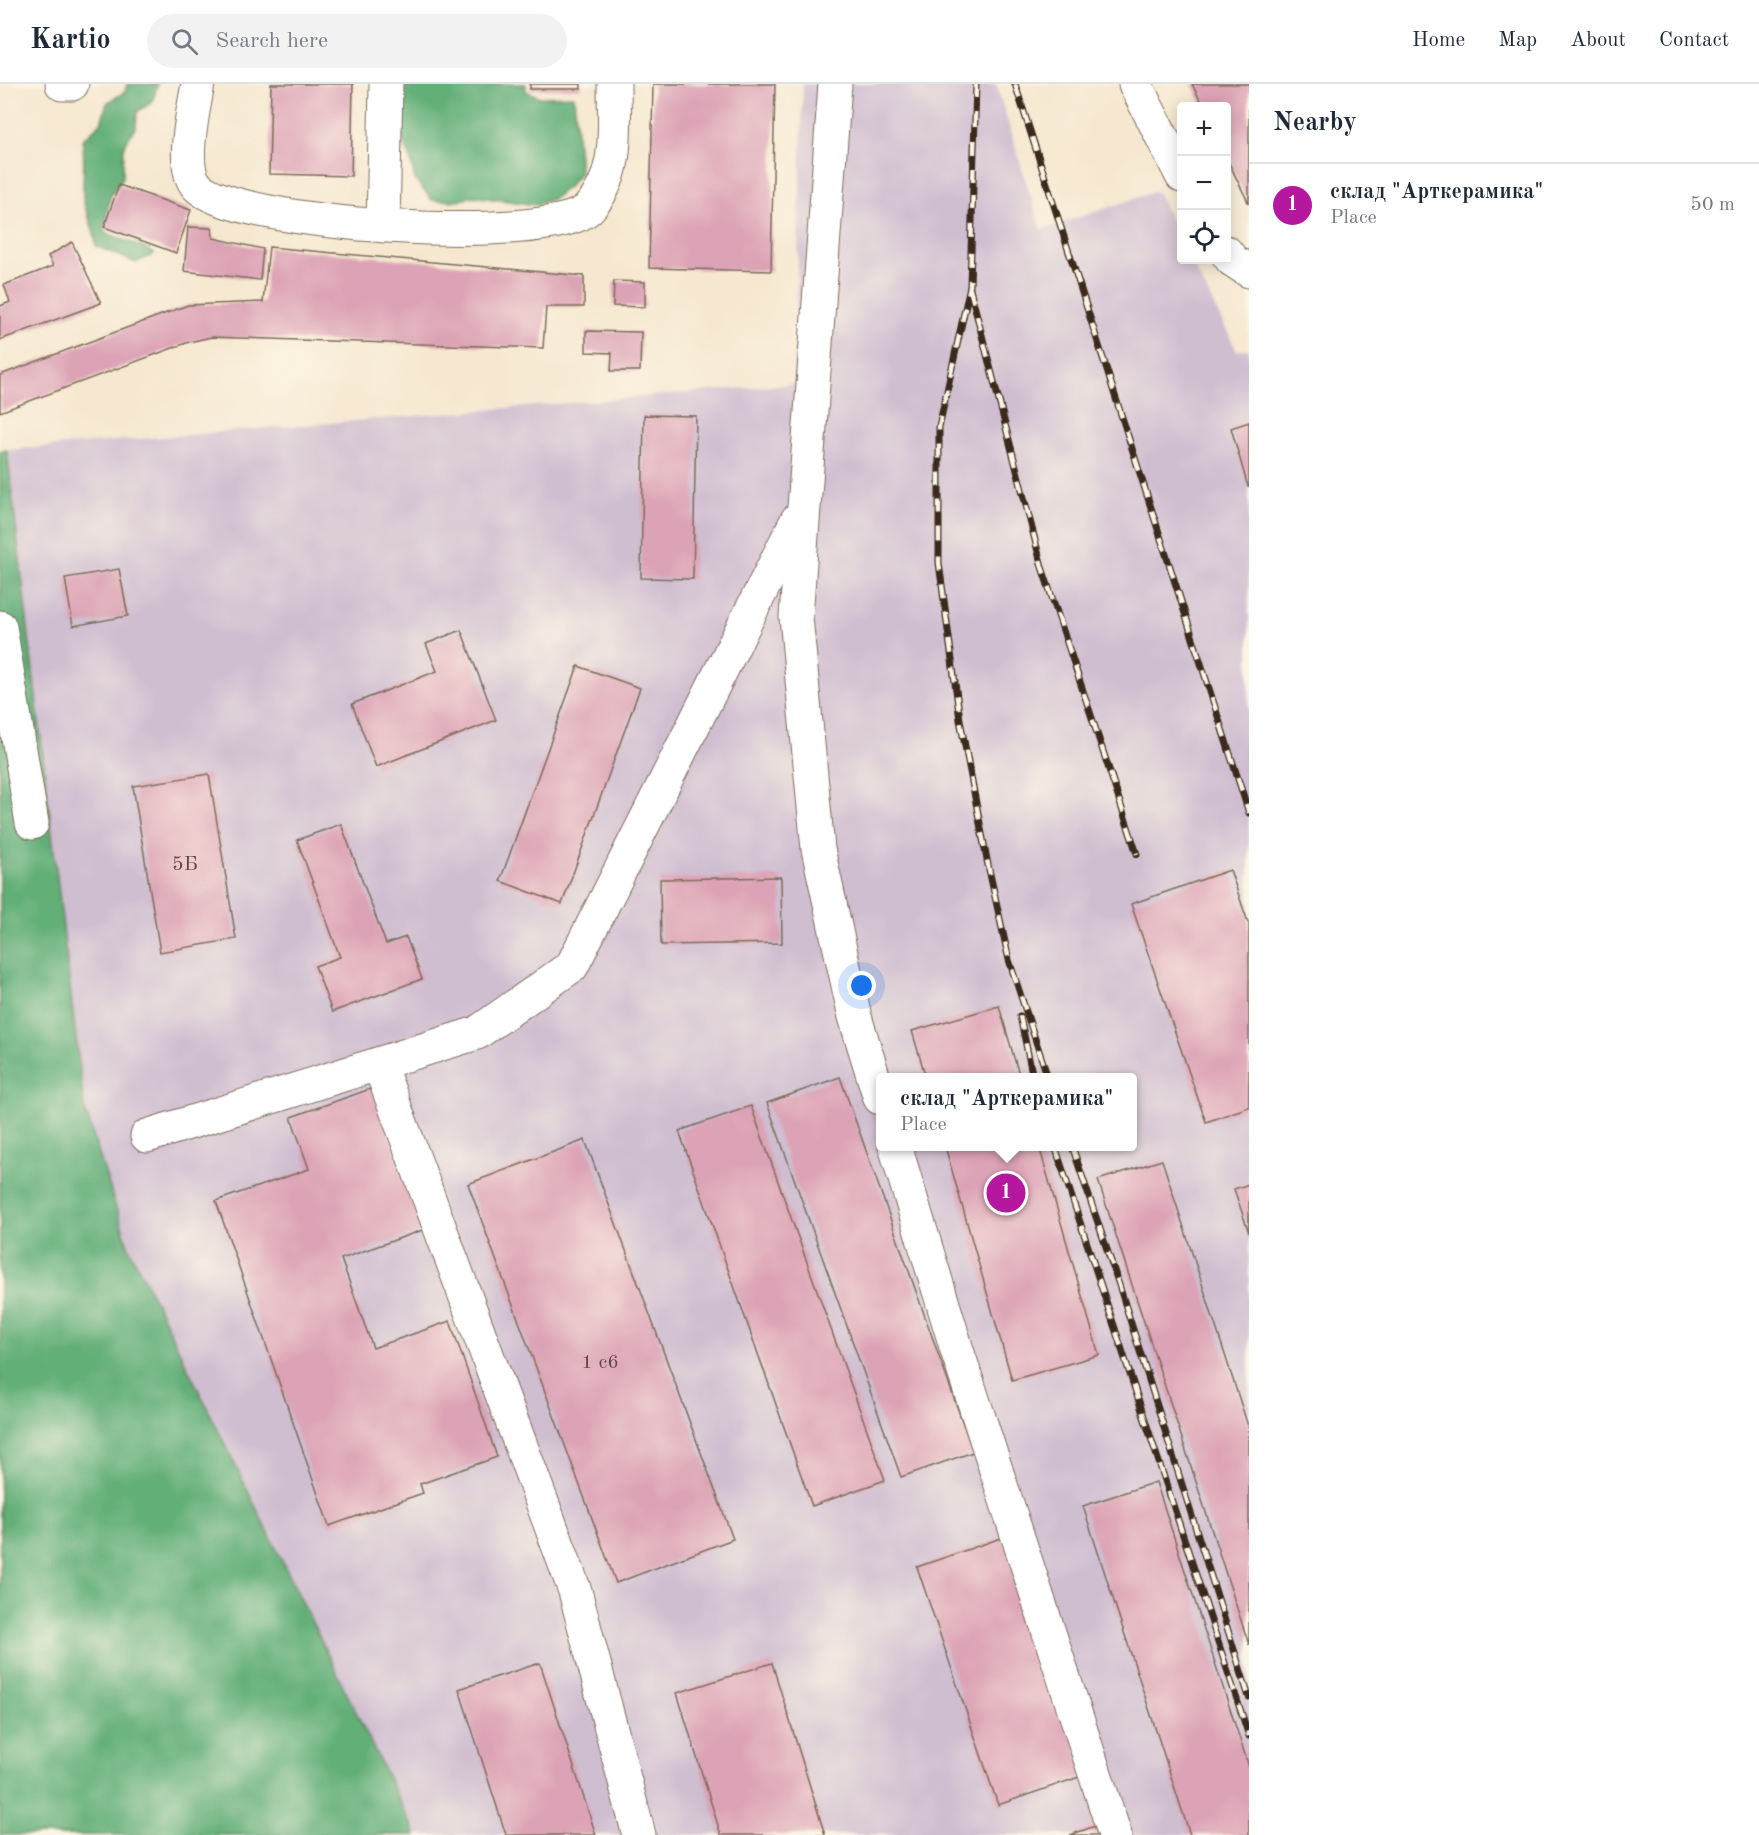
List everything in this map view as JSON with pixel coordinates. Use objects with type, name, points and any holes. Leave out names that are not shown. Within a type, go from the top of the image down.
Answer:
[{"type":"street","points":[[62,84],[72,84]]},
{"type":"street","points":[[198,84],[189,150],[189,172],[197,186],[211,195],[256,209],[308,219],[383,226],[485,228],[538,225],[566,220],[587,210],[610,172],[615,148],[614,84]]},
{"type":"street","points":[[383,226],[386,84]]},
{"type":"street","points":[[835,84],[796,617],[818,849],[855,1017],[876,1085]]},
{"type":"street","points":[[1135,84],[1177,166]]},
{"type":"street","points":[[1231,258],[1249,271]]},
{"type":"street","points":[[147,1136],[477,1033],[572,966],[803,508]]},
{"type":"street","points":[[0,627],[32,823]]},
{"type":"street","points":[[379,1064],[575,1591],[639,1835]]},
{"type":"street","points":[[897,1151],[957,1350],[1115,1835]]},
{"type":"shaded area","points":[[803,84],[996,84],[1041,230],[1157,191],[1177,233],[1177,264],[1193,264],[1237,351],[1249,349],[1249,1835],[416,1835],[129,1248],[84,1107],[7,450],[794,384]]},
{"type":"green space","points":[[127,84],[158,84],[152,102],[137,112],[136,127],[124,145],[123,177],[111,194],[103,231],[154,254],[136,263],[96,246],[83,197],[82,140],[101,123],[107,103],[125,92]]},
{"type":"green space","points":[[407,84],[526,84],[526,91],[540,97],[574,96],[580,172],[569,186],[554,198],[536,205],[473,196],[458,201],[432,200],[415,180],[410,156],[401,137],[401,95]]},
{"type":"green space","points":[[7,450],[84,1107],[129,1248],[416,1835],[0,1835],[0,451]]},
{"type":"building","points":[[271,84],[353,84],[351,176],[269,174]]},
{"type":"building","points":[[530,84],[581,84],[581,89],[530,89]]},
{"type":"building","points":[[653,84],[775,84],[771,271],[649,268]]},
{"type":"building","points":[[1192,84],[1249,84],[1249,204],[1231,167],[1231,102],[1201,102]]},
{"type":"building","points":[[119,185],[191,210],[176,253],[104,227]]},
{"type":"building","points":[[188,227],[212,228],[213,238],[263,249],[260,280],[184,271]]},
{"type":"building","points":[[72,242],[101,303],[0,340],[0,306],[10,302],[4,285],[53,266],[48,256]]},
{"type":"building","points":[[269,247],[584,276],[584,307],[546,307],[543,348],[211,337],[189,342],[0,412],[0,375],[188,305],[263,302]]},
{"type":"building","points":[[614,281],[645,282],[645,307],[613,306]]},
{"type":"building","points":[[586,331],[641,332],[640,371],[611,371],[612,353],[586,352]]},
{"type":"building","points":[[644,415],[696,416],[693,579],[641,578]]},
{"type":"building","points":[[1249,422],[1249,487],[1248,487],[1231,428]]},
{"type":"building","points":[[119,569],[128,616],[73,626],[65,578]]},
{"type":"building","points":[[461,630],[496,720],[376,767],[352,704],[437,671],[426,644]]},
{"type":"building","points":[[578,666],[640,688],[562,904],[500,881]]},
{"type":"building","points":[[209,774],[236,939],[160,952],[133,786]]},
{"type":"building","points":[[341,824],[386,944],[406,937],[422,979],[332,1012],[315,966],[340,957],[297,840]]},
{"type":"building","points":[[1230,870],[1249,925],[1249,1107],[1206,1122],[1131,904]]},
{"type":"building","points":[[781,877],[782,943],[661,945],[660,879]]},
{"type":"building","points":[[999,1006],[1019,1073],[925,1073],[912,1031]]},
{"type":"building","points":[[840,1077],[973,1452],[901,1477],[767,1103]]},
{"type":"building","points":[[373,1088],[423,1230],[341,1259],[373,1348],[450,1321],[497,1457],[420,1484],[423,1493],[329,1526],[216,1201],[309,1169],[291,1117]]},
{"type":"building","points":[[751,1106],[885,1480],[812,1506],[679,1131]]},
{"type":"building","points":[[585,1140],[733,1539],[616,1583],[468,1184]]},
{"type":"building","points":[[946,1151],[1040,1151],[1099,1355],[1012,1380]]},
{"type":"building","points":[[1162,1160],[1249,1429],[1249,1645],[1098,1180]]},
{"type":"building","points":[[1249,1184],[1249,1233],[1234,1189]]},
{"type":"building","points":[[1156,1482],[1249,1767],[1249,1835],[1190,1835],[1083,1506]]},
{"type":"building","points":[[1004,1537],[1085,1775],[998,1805],[917,1567]]},
{"type":"building","points":[[540,1663],[596,1835],[506,1835],[459,1689]]},
{"type":"building","points":[[772,1663],[825,1835],[721,1835],[677,1693]]},
{"type":"building","points":[[1106,1822],[1111,1835],[1070,1835]]},
{"type":"railway","points":[[976,84],[970,286],[939,427],[939,563],[960,720],[988,865],[1009,960],[1046,1073]]},
{"type":"railway","points":[[1015,84],[1249,813]]},
{"type":"railway","points":[[970,289],[1042,567],[1137,854]]},
{"type":"railway","points":[[1020,1016],[1032,1073]]},
{"type":"railway","points":[[1057,1151],[1249,1736]]},
{"type":"railway","points":[[1074,1151],[1119,1285],[1249,1697]]},
{"type":"place","name":"склад \"Арткерамика\"","points":[[1006,1193]]}]
